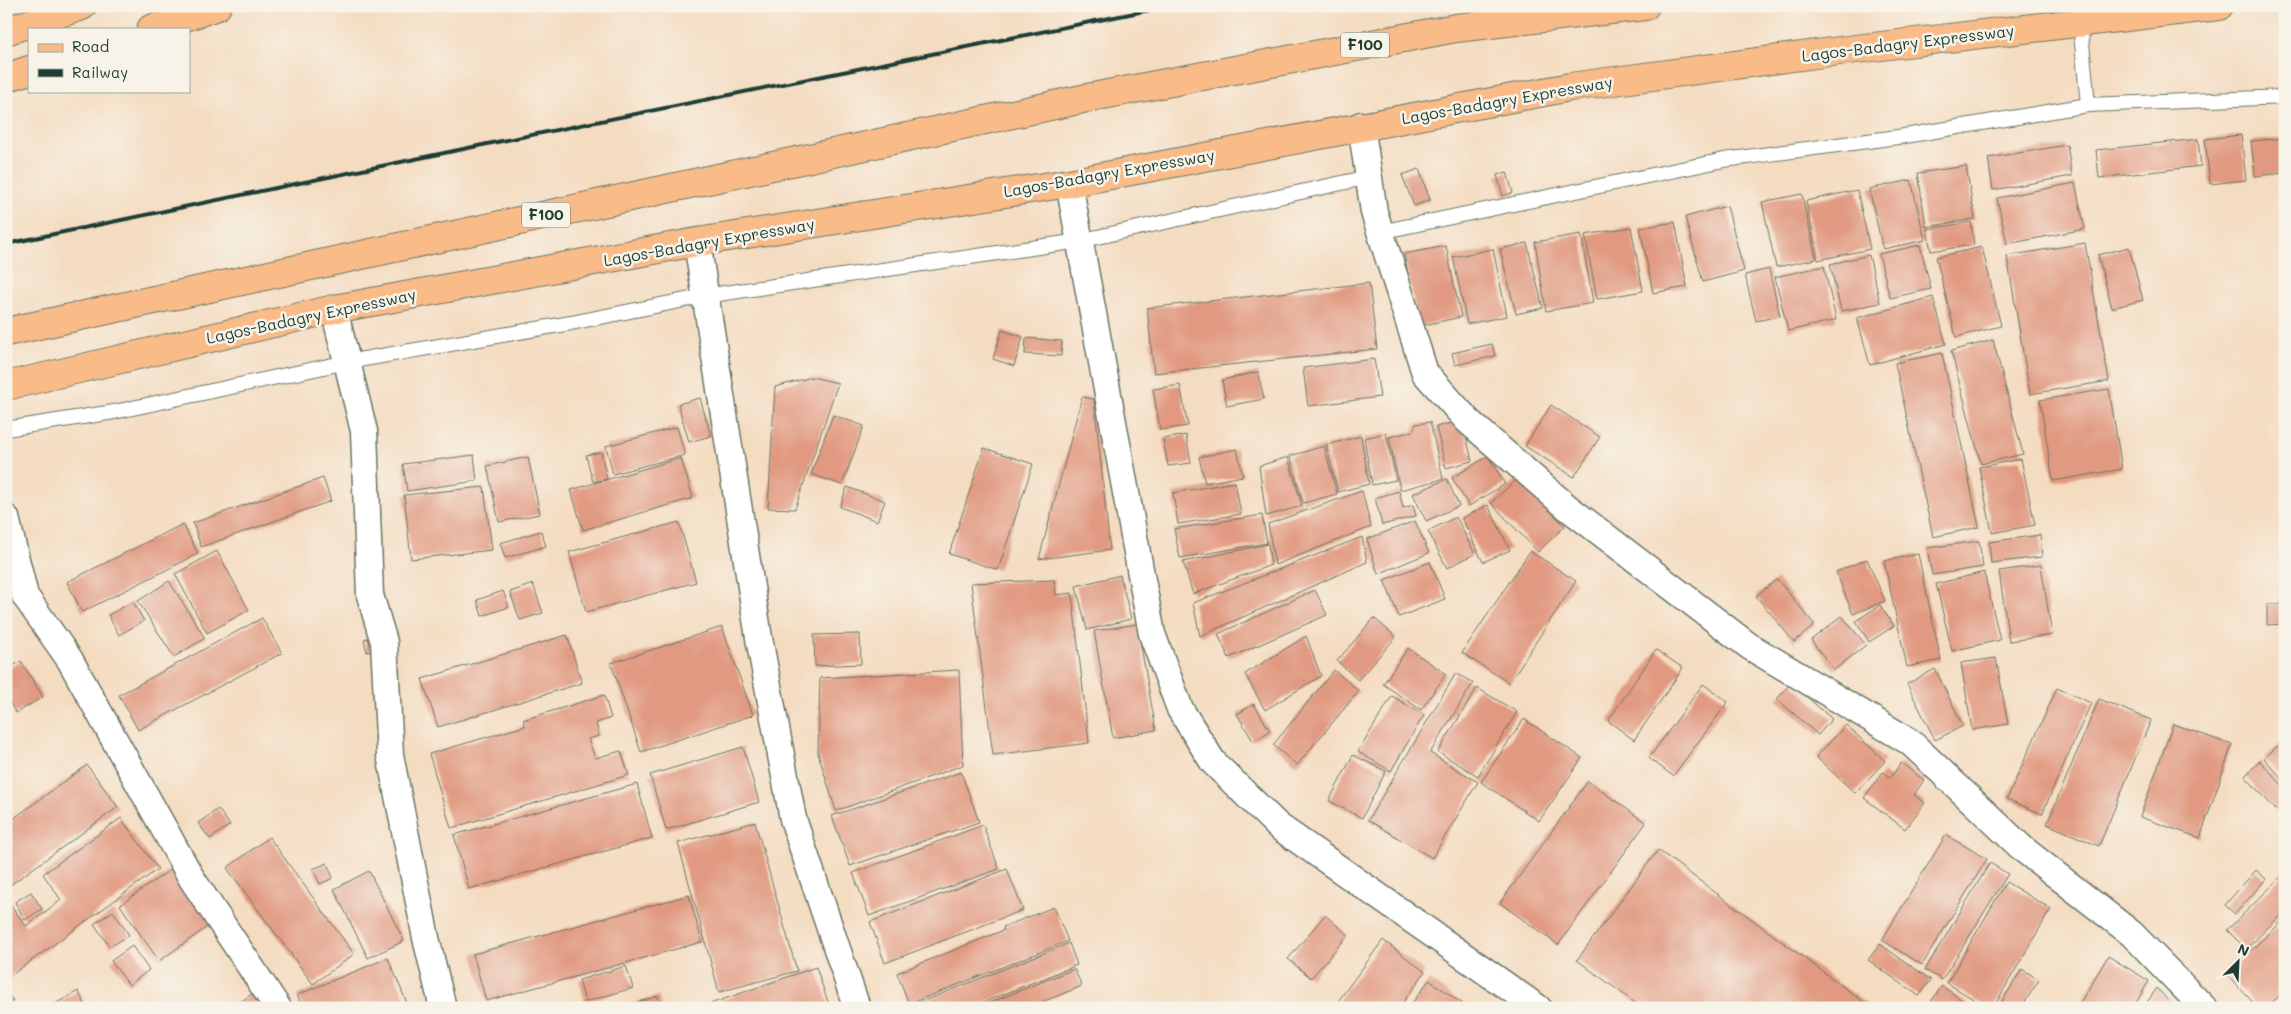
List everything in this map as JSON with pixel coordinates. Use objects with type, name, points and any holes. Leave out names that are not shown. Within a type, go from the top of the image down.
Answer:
[{"type":"main road","points":[[6,31],[82,6]]},
{"type":"main road","points":[[154,28],[217,6]]},
{"type":"main road","name":"F100","points":[[6,332],[1087,98],[1456,28],[1645,6]]},
{"type":"main road","name":"Lagos-Badagry Expressway","points":[[6,386],[334,309],[697,242],[1068,183],[1361,125],[1570,87],[1831,52],[2219,6]]},
{"type":"main road","points":[[6,78],[28,70]]},
{"type":"street","points":[[1361,125],[1374,212],[1425,373],[1468,421],[1567,507],[1749,646],[1910,742],[2023,850],[2132,934],[2204,1008]]},
{"type":"street","points":[[1068,183],[1152,634],[1180,709],[1212,762],[1278,826],[1538,1008]]},
{"type":"street","points":[[697,242],[758,629],[793,819],[857,1008]]},
{"type":"street","points":[[334,309],[364,431],[370,594],[384,642],[390,755],[426,938],[443,1008]]},
{"type":"street","points":[[6,518],[25,596],[70,660],[192,879],[278,1008]]},
{"type":"lane","points":[[2080,22],[2088,105]]},
{"type":"lane","points":[[1380,232],[1724,160],[1905,136],[2088,105],[2285,97]]},
{"type":"lane","points":[[6,430],[114,412],[347,362],[705,296],[1079,241],[1369,177]]},
{"type":"building","points":[[2241,135],[2246,180],[2210,184],[2205,139]]},
{"type":"building","points":[[2285,138],[2285,173],[2255,176],[2251,141]]},
{"type":"building","points":[[2198,139],[2201,166],[2099,178],[2096,150]]},
{"type":"building","points":[[2067,145],[2072,176],[1993,190],[1988,158]]},
{"type":"building","points":[[1966,166],[1975,219],[1926,227],[1918,173]]},
{"type":"building","points":[[1419,169],[1430,200],[1414,206],[1402,175]]},
{"type":"building","points":[[1507,172],[1513,193],[1503,196],[1497,175]]},
{"type":"building","points":[[1911,180],[1925,240],[1883,249],[1869,189]]},
{"type":"building","points":[[2075,183],[2085,229],[2007,244],[1997,198]]},
{"type":"building","points":[[1857,190],[1870,249],[1818,260],[1806,201]]},
{"type":"building","points":[[1802,194],[1816,259],[1776,267],[1762,202]]},
{"type":"building","points":[[1727,206],[1744,271],[1703,282],[1685,217]]},
{"type":"building","points":[[1675,222],[1687,287],[1653,293],[1640,228]]},
{"type":"building","points":[[1971,222],[1974,245],[1931,251],[1927,229]]},
{"type":"building","points":[[1631,227],[1643,291],[1597,299],[1585,235]]},
{"type":"building","points":[[1581,234],[1593,303],[1546,311],[1535,242]]},
{"type":"building","points":[[1527,243],[1543,308],[1516,314],[1500,249]]},
{"type":"building","points":[[2085,243],[2109,381],[2030,394],[2007,256]]},
{"type":"building","points":[[1920,245],[1931,289],[1890,298],[1879,254]]},
{"type":"building","points":[[1446,246],[1461,317],[1419,326],[1404,254]]},
{"type":"building","points":[[1982,247],[2001,326],[1956,337],[1936,257]]},
{"type":"building","points":[[2129,247],[2143,300],[2112,308],[2098,255]]},
{"type":"building","points":[[1493,249],[1507,316],[1467,324],[1453,257]]},
{"type":"building","points":[[1869,255],[1880,303],[1841,311],[1830,264]]},
{"type":"building","points":[[1824,266],[1836,320],[1788,331],[1775,277]]},
{"type":"building","points":[[1769,269],[1780,316],[1756,321],[1745,275]]},
{"type":"building","points":[[1369,283],[1377,349],[1154,373],[1147,308]]},
{"type":"building","points":[[1933,297],[1946,344],[1870,365],[1857,318]]},
{"type":"building","points":[[1002,330],[1023,337],[1014,366],[993,359]]},
{"type":"building","points":[[1026,338],[1062,341],[1061,356],[1025,354]]},
{"type":"building","points":[[1993,340],[2023,454],[1981,464],[1951,351]]},
{"type":"building","points":[[1492,344],[1495,356],[1455,365],[1452,353]]},
{"type":"building","points":[[1942,353],[1979,527],[1933,537],[1895,363]]},
{"type":"building","points":[[1374,359],[1380,397],[1308,406],[1303,368]]},
{"type":"building","points":[[1258,372],[1264,399],[1227,406],[1222,380]]},
{"type":"building","points":[[812,377],[838,383],[795,509],[768,508],[775,387]]},
{"type":"building","points":[[1180,385],[1188,426],[1160,430],[1153,389]]},
{"type":"building","points":[[2109,389],[2122,469],[2053,481],[2040,400]]},
{"type":"building","points":[[1082,397],[1094,399],[1110,550],[1039,559]]},
{"type":"building","points":[[700,398],[711,436],[689,442],[678,404]]},
{"type":"building","points":[[1551,405],[1600,437],[1574,477],[1525,446]]},
{"type":"building","points":[[833,415],[864,426],[842,485],[811,474]]},
{"type":"building","points":[[1462,420],[1472,461],[1446,468],[1436,427]]},
{"type":"building","points":[[1430,422],[1443,479],[1400,490],[1389,437],[1413,431],[1416,424]]},
{"type":"building","points":[[677,427],[685,455],[613,474],[606,446]]},
{"type":"building","points":[[1386,433],[1396,480],[1372,485],[1364,438]]},
{"type":"building","points":[[1186,435],[1191,463],[1168,466],[1163,439]]},
{"type":"building","points":[[1361,436],[1369,484],[1338,492],[1326,445]]},
{"type":"building","points":[[1324,446],[1337,494],[1303,503],[1290,456]]},
{"type":"building","points":[[984,448],[1033,464],[998,570],[949,554]]},
{"type":"building","points":[[1237,449],[1243,476],[1205,483],[1199,457]]},
{"type":"building","points":[[601,452],[607,479],[593,482],[586,455]]},
{"type":"building","points":[[474,455],[477,481],[407,491],[403,464]]},
{"type":"building","points":[[1488,456],[1505,484],[1469,506],[1452,478]]},
{"type":"building","points":[[528,457],[540,514],[499,522],[487,466]]},
{"type":"building","points":[[1288,457],[1302,506],[1266,516],[1259,466]]},
{"type":"building","points":[[681,458],[693,498],[583,530],[571,490]]},
{"type":"building","points":[[2021,459],[2035,525],[1992,533],[1979,467]]},
{"type":"building","points":[[1519,477],[1565,526],[1538,552],[1491,503]]},
{"type":"building","points":[[323,478],[331,501],[201,547],[193,523]]},
{"type":"building","points":[[1447,479],[1459,506],[1426,521],[1413,494]]},
{"type":"building","points":[[1235,482],[1241,514],[1178,524],[1173,493]]},
{"type":"building","points":[[484,487],[492,550],[411,559],[404,495]]},
{"type":"building","points":[[847,487],[885,501],[877,521],[840,507]]},
{"type":"building","points":[[1362,491],[1371,527],[1275,565],[1268,524]]},
{"type":"building","points":[[1399,491],[1403,508],[1413,505],[1416,516],[1382,525],[1375,498]]},
{"type":"building","points":[[1488,505],[1510,550],[1483,562],[1462,518]]},
{"type":"building","points":[[1262,515],[1267,543],[1180,558],[1174,529]]},
{"type":"building","points":[[1456,517],[1475,554],[1447,568],[1428,531]]},
{"type":"building","points":[[1415,521],[1429,553],[1378,574],[1367,539]]},
{"type":"building","points":[[679,522],[696,582],[586,612],[569,552]]},
{"type":"building","points":[[183,524],[198,554],[82,612],[67,582]]},
{"type":"building","points":[[541,531],[546,546],[505,558],[500,543]]},
{"type":"building","points":[[2040,535],[2042,557],[1991,563],[1989,542]]},
{"type":"building","points":[[1362,537],[1367,562],[1200,636],[1193,603]]},
{"type":"building","points":[[1979,541],[1983,567],[1932,575],[1927,548]]},
{"type":"building","points":[[1268,544],[1271,565],[1193,594],[1183,562]]},
{"type":"building","points":[[217,551],[249,610],[207,633],[175,574]]},
{"type":"building","points":[[1530,551],[1576,581],[1509,683],[1462,653]]},
{"type":"building","points":[[1918,554],[1941,660],[1907,667],[1884,561]]},
{"type":"building","points":[[1867,559],[1885,601],[1853,614],[1836,572]]},
{"type":"building","points":[[1430,562],[1445,599],[1399,617],[1384,580]]},
{"type":"building","points":[[2041,565],[2052,635],[2009,641],[1999,571]]},
{"type":"building","points":[[1984,572],[2000,640],[1952,651],[1936,584]]},
{"type":"building","points":[[1120,575],[1131,619],[1087,630],[1076,586]]},
{"type":"building","points":[[1777,579],[1815,625],[1794,642],[1756,596]]},
{"type":"building","points":[[1054,580],[1056,595],[1072,593],[1089,743],[993,755],[971,583]]},
{"type":"building","points":[[169,581],[205,638],[174,657],[138,601]]},
{"type":"building","points":[[533,584],[543,613],[520,620],[510,592]]},
{"type":"building","points":[[1315,590],[1327,615],[1229,658],[1218,634]]},
{"type":"building","points":[[503,591],[509,607],[482,616],[477,600]]},
{"type":"building","points":[[133,602],[144,621],[119,635],[108,615]]},
{"type":"building","points":[[2267,604],[2285,604],[2285,624],[2267,625]]},
{"type":"building","points":[[1880,605],[1894,626],[1869,642],[1856,621]]},
{"type":"building","points":[[1842,616],[1866,645],[1834,670],[1811,640]]},
{"type":"building","points":[[262,618],[282,653],[138,730],[119,695]]},
{"type":"building","points":[[1374,618],[1396,637],[1358,680],[1337,661]]},
{"type":"building","points":[[1137,624],[1156,730],[1113,738],[1094,631]]},
{"type":"building","points":[[722,627],[753,715],[641,752],[611,663]]},
{"type":"building","points":[[860,634],[861,664],[815,666],[814,635]]},
{"type":"building","points":[[567,635],[582,683],[438,727],[422,679]]},
{"type":"building","points":[[382,636],[384,649],[367,652],[364,639]]},
{"type":"building","points":[[1306,636],[1321,676],[1265,710],[1245,674]]},
{"type":"building","points":[[1408,648],[1446,674],[1421,710],[1383,684]]},
{"type":"building","points":[[1656,650],[1683,668],[1634,740],[1608,721]]},
{"type":"building","points":[[1996,658],[2008,724],[1972,730],[1961,663]]},
{"type":"building","points":[[21,661],[43,697],[16,713],[6,697],[6,670]]},
{"type":"building","points":[[1935,669],[1963,726],[1935,740],[1907,684]]},
{"type":"building","points":[[959,670],[963,765],[836,811],[818,753],[820,678]]},
{"type":"building","points":[[1334,670],[1359,691],[1297,765],[1273,745]]},
{"type":"building","points":[[1456,673],[1473,683],[1430,753],[1478,782],[1432,858],[1368,820]]},
{"type":"building","points":[[1791,683],[1832,719],[1818,735],[1777,699]]},
{"type":"building","points":[[1703,684],[1728,702],[1673,776],[1649,758]]},
{"type":"building","points":[[1477,688],[1517,712],[1478,776],[1438,752]]},
{"type":"building","points":[[2057,688],[2091,703],[2042,814],[2007,799]]},
{"type":"building","points":[[604,695],[611,718],[596,723],[599,736],[588,739],[595,758],[621,751],[629,775],[451,828],[429,754],[525,726],[523,720]]},
{"type":"building","points":[[1392,696],[1424,715],[1391,771],[1358,752]]},
{"type":"building","points":[[2099,699],[2151,720],[2099,846],[2047,824]]},
{"type":"building","points":[[1254,704],[1270,731],[1253,741],[1237,714]]},
{"type":"building","points":[[1524,719],[1582,758],[1539,821],[1481,782]]},
{"type":"building","points":[[2173,724],[2232,745],[2200,838],[2140,817]]},
{"type":"building","points":[[1846,725],[1885,761],[1855,793],[1816,757]]},
{"type":"building","points":[[2285,740],[2285,782],[2264,758]]},
{"type":"building","points":[[743,747],[759,802],[666,830],[650,775]]},
{"type":"building","points":[[1353,755],[1386,771],[1362,818],[1329,801]]},
{"type":"building","points":[[2260,761],[2285,788],[2285,820],[2245,776]]},
{"type":"building","points":[[1901,763],[1924,780],[1914,795],[1925,803],[1905,829],[1864,798],[1883,772],[1890,778]]},
{"type":"building","points":[[87,765],[118,807],[6,888],[6,824]]},
{"type":"building","points":[[961,772],[979,822],[850,866],[832,816]]},
{"type":"building","points":[[1588,781],[1646,823],[1558,945],[1500,903]]},
{"type":"building","points":[[637,784],[652,838],[469,889],[454,835]]},
{"type":"building","points":[[218,809],[230,825],[210,839],[198,823]]},
{"type":"building","points":[[121,818],[158,869],[6,979],[6,899],[26,926],[61,900],[43,874]]},
{"type":"building","points":[[755,822],[797,971],[719,992],[678,843]]},
{"type":"building","points":[[983,825],[999,869],[869,916],[853,873]]},
{"type":"building","points":[[1946,835],[1987,859],[1922,965],[1882,940]]},
{"type":"building","points":[[269,837],[354,954],[313,984],[227,868]]},
{"type":"building","points":[[1658,850],[1872,1008],[1642,1008],[1577,960]]},
{"type":"building","points":[[327,863],[333,878],[320,884],[313,869]]},
{"type":"building","points":[[1990,863],[2008,874],[1942,980],[1925,970]]},
{"type":"building","points":[[174,867],[213,923],[159,961],[120,905]]},
{"type":"building","points":[[1007,869],[1023,910],[885,963],[870,922]]},
{"type":"building","points":[[2256,870],[2266,879],[2235,914],[2225,905]]},
{"type":"building","points":[[369,871],[404,941],[368,958],[334,889]]},
{"type":"building","points":[[2285,873],[2285,911],[2246,949],[2227,930]]},
{"type":"building","points":[[2006,882],[2051,909],[1993,1008],[1988,1008],[1947,983]]},
{"type":"building","points":[[31,892],[42,909],[25,920],[15,902]]},
{"type":"building","points":[[689,895],[702,942],[486,1001],[473,954]]},
{"type":"building","points":[[1054,907],[1068,941],[909,1004],[897,973],[1004,930],[1003,927]]},
{"type":"building","points":[[113,911],[129,935],[110,947],[94,924]]},
{"type":"building","points":[[1325,915],[1348,935],[1311,978],[1288,959]]},
{"type":"building","points":[[2285,919],[2285,991],[2266,1008],[2258,1008],[2226,973]]},
{"type":"building","points":[[1383,940],[1425,972],[1399,1008],[1333,1008]]},
{"type":"building","points":[[1069,943],[1077,965],[969,1008],[906,1008]]},
{"type":"building","points":[[1880,944],[1931,980],[1919,996],[1868,960]]},
{"type":"building","points":[[132,946],[149,970],[129,985],[111,961]]},
{"type":"building","points":[[2108,956],[2149,981],[2133,1008],[2077,1008]]},
{"type":"building","points":[[388,958],[409,1008],[303,1008],[297,995]]},
{"type":"building","points":[[626,966],[633,988],[585,1002],[579,980]]},
{"type":"building","points":[[816,967],[830,1008],[708,1008],[707,1005]]},
{"type":"building","points":[[1074,969],[1082,986],[1027,1008],[976,1008]]},
{"type":"building","points":[[2022,969],[2039,980],[2021,1008],[1998,1008]]},
{"type":"building","points":[[1429,980],[1466,1006],[1465,1008],[1409,1008]]},
{"type":"building","points":[[1942,986],[1973,1008],[1937,1008],[1930,1003]]},
{"type":"building","points":[[2157,988],[2174,1008],[2143,1008]]},
{"type":"building","points":[[78,991],[87,1008],[48,1008]]},
{"type":"building","points":[[6,992],[13,1001],[6,1005]]},
{"type":"building","points":[[253,993],[264,1008],[232,1008]]},
{"type":"building","points":[[658,996],[662,1008],[621,1008],[621,1007]]},
{"type":"railway","points":[[6,244],[1169,6]]}]
